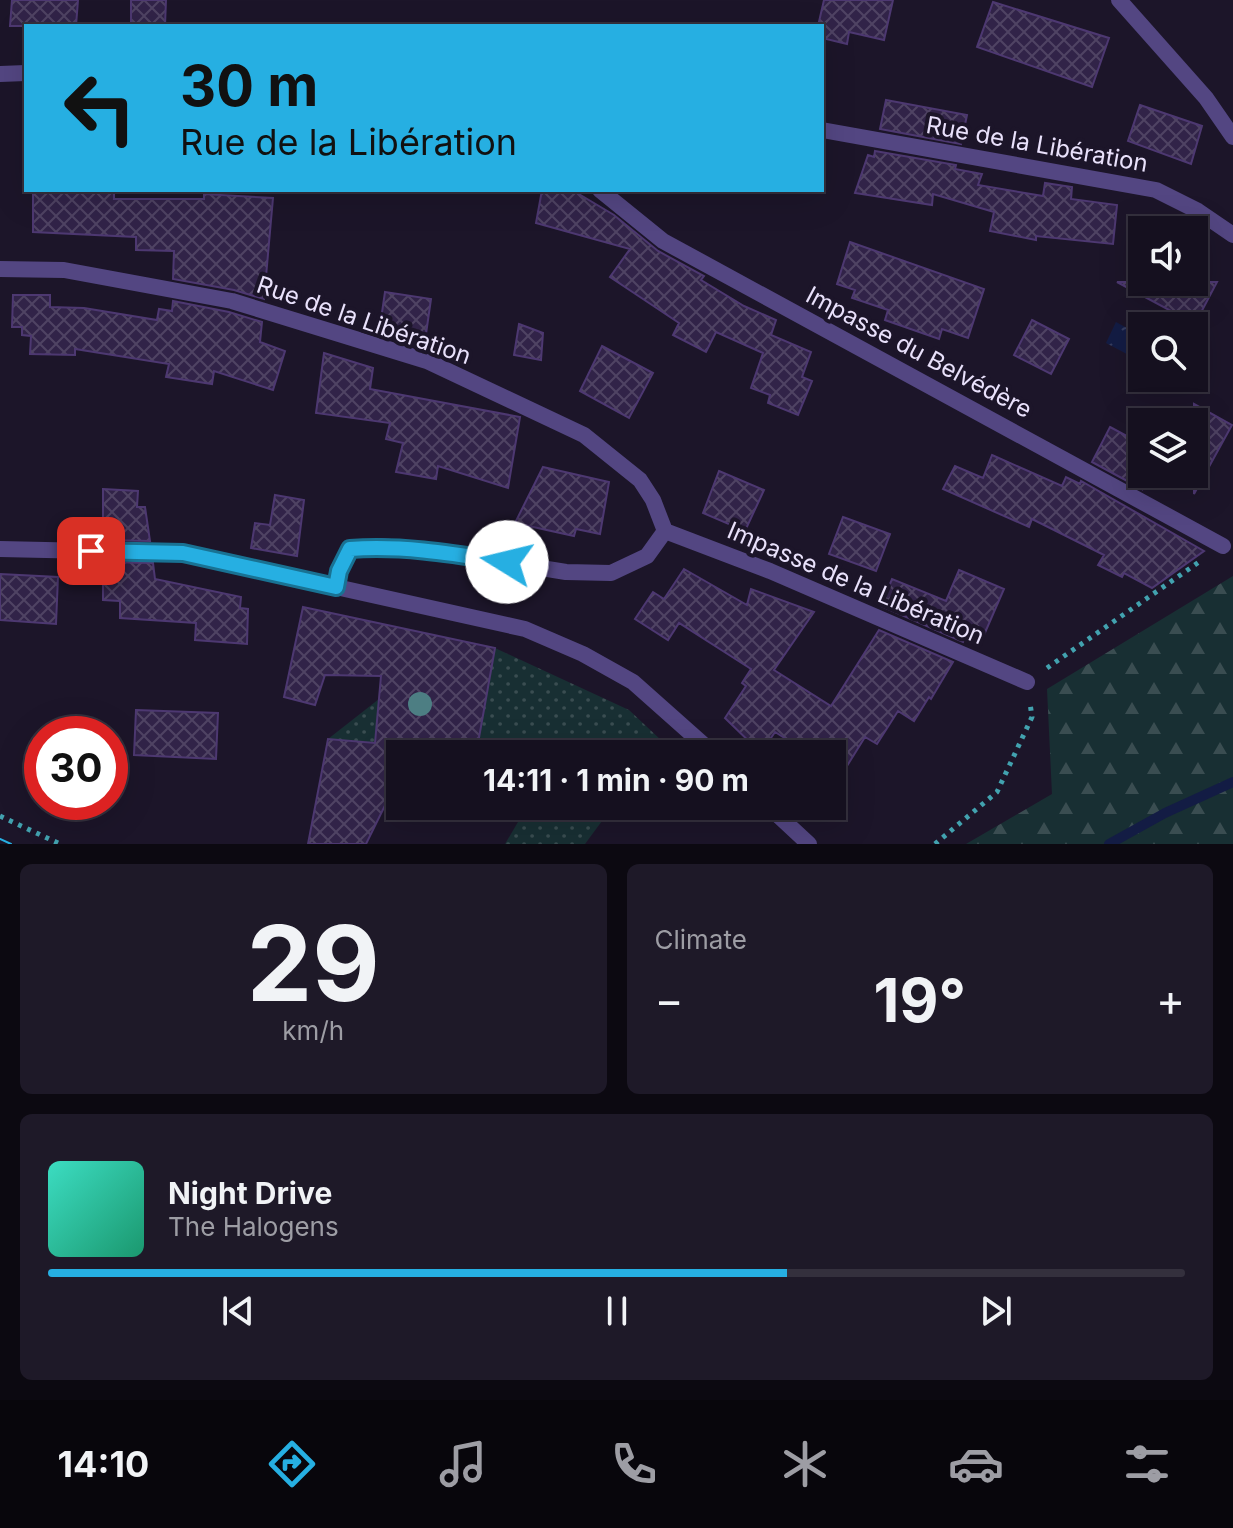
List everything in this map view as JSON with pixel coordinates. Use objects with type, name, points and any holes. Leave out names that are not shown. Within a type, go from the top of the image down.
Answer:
[{"type":"street","points":[[1119,0],[1206,98],[1233,137]]},
{"type":"street","points":[[0,74],[24,73]]},
{"type":"street","name":"Rue de la Libération","points":[[824,130],[1156,190],[1198,211],[1233,235]]},
{"type":"street","name":"Impasse du Belvédère","points":[[602,192],[663,241],[1223,546]]},
{"type":"street","name":"Rue de la Libération","points":[[0,269],[64,270],[232,301],[427,361],[584,435],[640,480],[653,500],[665,531]]},
{"type":"street","points":[[336,587],[339,571],[350,549],[381,546],[566,572],[611,573],[647,556],[665,531]]},
{"type":"street","name":"Impasse de la Libération","points":[[665,531],[770,571],[1027,682]]},
{"type":"street","points":[[0,549],[183,553],[525,629],[569,647],[633,682],[698,740]]},
{"type":"street","points":[[783,820],[809,844]]},
{"type":"path","points":[[935,844],[997,792],[1032,717],[1027,682],[1223,546]]},
{"type":"path","points":[[0,816],[60,844]]},
{"type":"green space","points":[[1233,576],[1233,844],[966,844],[1052,794],[1047,689]]},
{"type":"green space","points":[[495,648],[629,710],[661,740],[479,740]]},
{"type":"green space","points":[[379,699],[420,704],[444,740],[386,740],[386,743],[328,739]]},
{"type":"green space","points":[[506,820],[603,820],[585,844],[505,844],[518,822]]},
{"type":"water","points":[[1116,322],[1128,328],[1128,355],[1106,343]]},
{"type":"building","points":[[12,0],[78,0],[76,24],[10,26]]},
{"type":"building","points":[[131,0],[166,0],[165,24],[131,24]]},
{"type":"building","points":[[824,0],[893,0],[884,40],[849,32],[847,44],[824,38],[824,24],[818,24]]},
{"type":"building","points":[[993,2],[1109,38],[1092,87],[977,47]]},
{"type":"building","points":[[886,100],[967,115],[961,144],[880,129]]},
{"type":"building","points":[[1140,105],[1202,126],[1191,164],[1128,141]]},
{"type":"building","points":[[875,151],[956,165],[955,169],[982,174],[978,185],[1043,196],[1045,183],[1072,187],[1071,199],[1117,205],[1113,244],[1036,236],[1036,240],[990,231],[994,212],[933,194],[932,205],[855,193],[868,155],[874,157]]},
{"type":"building","points":[[33,192],[114,192],[114,199],[204,199],[204,194],[273,198],[264,299],[173,279],[174,251],[136,250],[136,237],[33,232]]},
{"type":"building","points":[[542,192],[575,192],[614,215],[658,251],[704,276],[701,280],[744,306],[776,320],[771,335],[811,352],[802,377],[812,381],[798,415],[768,403],[770,395],[751,388],[763,353],[716,332],[706,352],[673,335],[679,323],[610,277],[630,249],[536,223]]},
{"type":"building","points":[[850,242],[984,289],[968,338],[942,329],[939,339],[885,320],[888,310],[852,298],[855,290],[837,284]]},
{"type":"building","points":[[1208,282],[1217,282],[1201,312],[1173,312],[1143,296],[1208,296]]},
{"type":"building","points":[[385,292],[431,299],[424,348],[379,333]]},
{"type":"building","points":[[13,295],[50,295],[50,307],[84,308],[157,320],[159,309],[172,311],[173,301],[229,312],[262,322],[260,342],[285,351],[273,390],[214,371],[212,384],[166,377],[169,364],[75,349],[75,355],[30,354],[31,336],[22,335],[22,327],[12,327]]},
{"type":"building","points":[[1032,320],[1069,339],[1051,374],[1014,355]]},
{"type":"building","points":[[519,324],[543,333],[541,360],[514,355]]},
{"type":"building","points":[[602,346],[653,373],[629,418],[580,391]]},
{"type":"building","points":[[324,353],[373,368],[370,389],[520,417],[508,488],[438,466],[436,479],[396,472],[403,443],[386,439],[390,423],[316,413]]},
{"type":"building","points":[[1208,412],[1232,425],[1208,469]]},
{"type":"building","points":[[1110,427],[1128,437],[1128,481],[1092,462]]},
{"type":"building","points":[[992,455],[1062,486],[1066,477],[1080,484],[1081,481],[1204,551],[1152,588],[1124,573],[1122,577],[1098,565],[1104,555],[1032,519],[1029,527],[943,489],[955,466],[983,478]]},
{"type":"building","points":[[543,467],[609,482],[600,534],[576,529],[574,536],[515,523]]},
{"type":"building","points":[[719,471],[764,490],[745,531],[703,513]]},
{"type":"building","points":[[103,489],[138,491],[137,507],[145,507],[150,541],[103,540]]},
{"type":"building","points":[[275,495],[304,500],[297,556],[251,548],[255,523],[270,525]]},
{"type":"building","points":[[843,517],[890,534],[876,571],[829,554]]},
{"type":"building","points":[[103,562],[153,563],[155,579],[241,597],[240,608],[248,609],[247,644],[195,640],[196,623],[120,618],[120,601],[103,600]]},
{"type":"building","points":[[684,569],[747,605],[751,589],[814,612],[774,670],[831,706],[879,630],[953,662],[914,721],[898,711],[877,744],[865,737],[846,768],[846,740],[788,740],[775,732],[770,740],[748,740],[725,718],[746,686],[742,683],[751,669],[679,623],[668,640],[635,619],[653,592],[664,599]]},
{"type":"building","points":[[959,570],[1004,589],[984,635],[968,629],[963,642],[881,606],[892,579],[946,601]]},
{"type":"building","points":[[0,574],[58,577],[56,624],[0,620]]},
{"type":"building","points":[[303,607],[495,648],[479,740],[386,740],[386,803],[366,844],[308,844],[328,739],[375,743],[381,676],[325,675],[315,705],[284,697]]},
{"type":"building","points":[[136,710],[218,713],[216,759],[134,755]]},
{"type":"waterway","points":[[1109,844],[1165,813],[1233,782]]},
{"type":"tram line","points":[[0,839],[11,844]]},
{"type":"route","points":[[91,551],[183,553],[336,587],[339,571],[350,549],[381,546],[507,562]]}]
